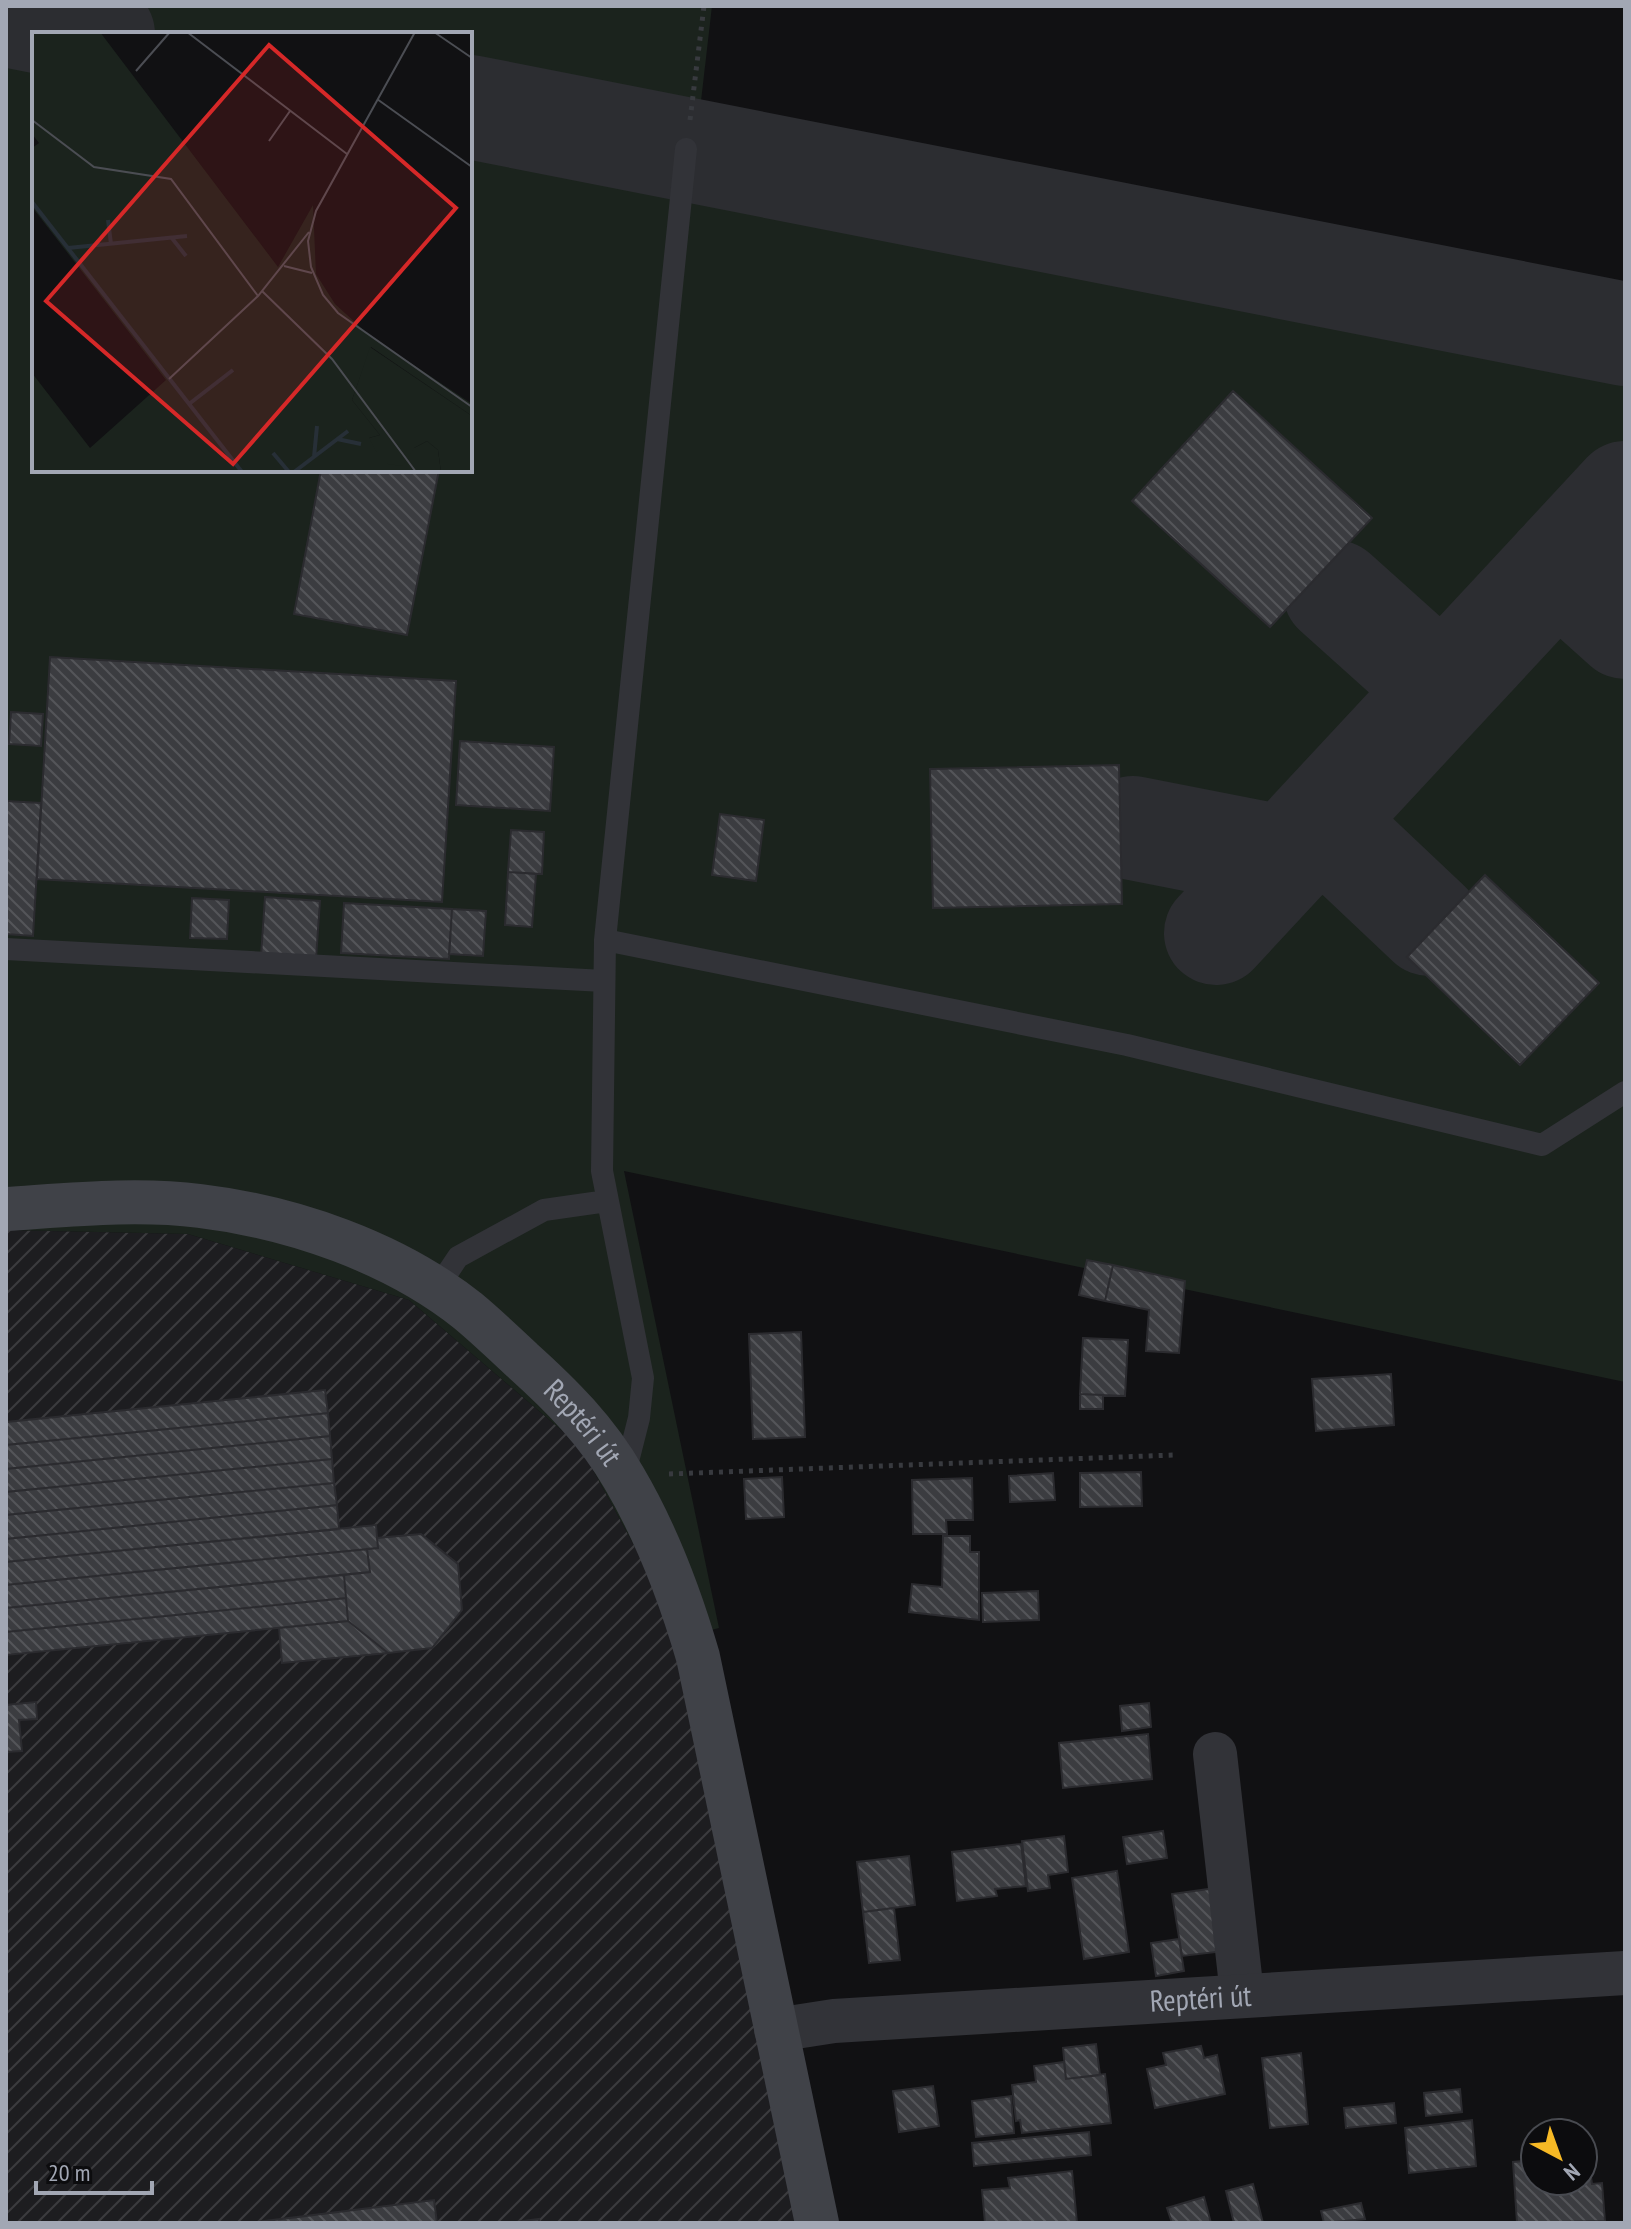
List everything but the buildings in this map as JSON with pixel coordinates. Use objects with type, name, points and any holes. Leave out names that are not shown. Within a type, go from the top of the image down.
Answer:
[{"type":"main road","name":"Reptéri út","points":[[6,1209],[134,1203],[200,1206],[284,1223],[349,1245],[387,1260],[466,1310],[570,1403],[624,1478],[654,1536],[683,1607],[698,1657],[817,2223]]},
{"type":"street","points":[[1215,1754],[1242,1994]]},
{"type":"street","name":"Reptéri út","points":[[776,2030],[834,2021],[1625,1973]]},
{"type":"lane","points":[[624,1478],[639,1418],[643,1378],[602,1171],[605,940],[686,149]]},
{"type":"lane","points":[[605,940],[1127,1045],[1542,1145],[1625,1092]]},
{"type":"lane","points":[[6,949],[604,981]]},
{"type":"lane","points":[[436,1290],[458,1257],[544,1210],[607,1201]]},
{"type":"path","points":[[686,149],[704,6]]},
{"type":"path","points":[[675,1474],[1175,1455]]},
{"type":"shaded area","points":[[6,6],[712,6],[698,127],[1625,311],[1625,1382],[624,1171],[719,1628],[684,1637],[580,1446],[409,1300],[188,1234],[6,1230]]},
{"type":"shaded area","points":[[6,1230],[188,1234],[409,1300],[580,1446],[684,1637],[799,2223],[6,2223]]},
{"type":"taxiway","points":[[6,15],[93,32]]},
{"type":"taxiway","points":[[472,107],[1625,334]]},
{"type":"taxiway","points":[[1216,933],[1625,493]]},
{"type":"taxiway","points":[[1557,566],[1625,627]]},
{"type":"taxiway","points":[[1335,592],[1443,689]]},
{"type":"taxiway","points":[[1320,821],[1429,924]]},
{"type":"taxiway","points":[[1133,828],[1286,858]]}]
